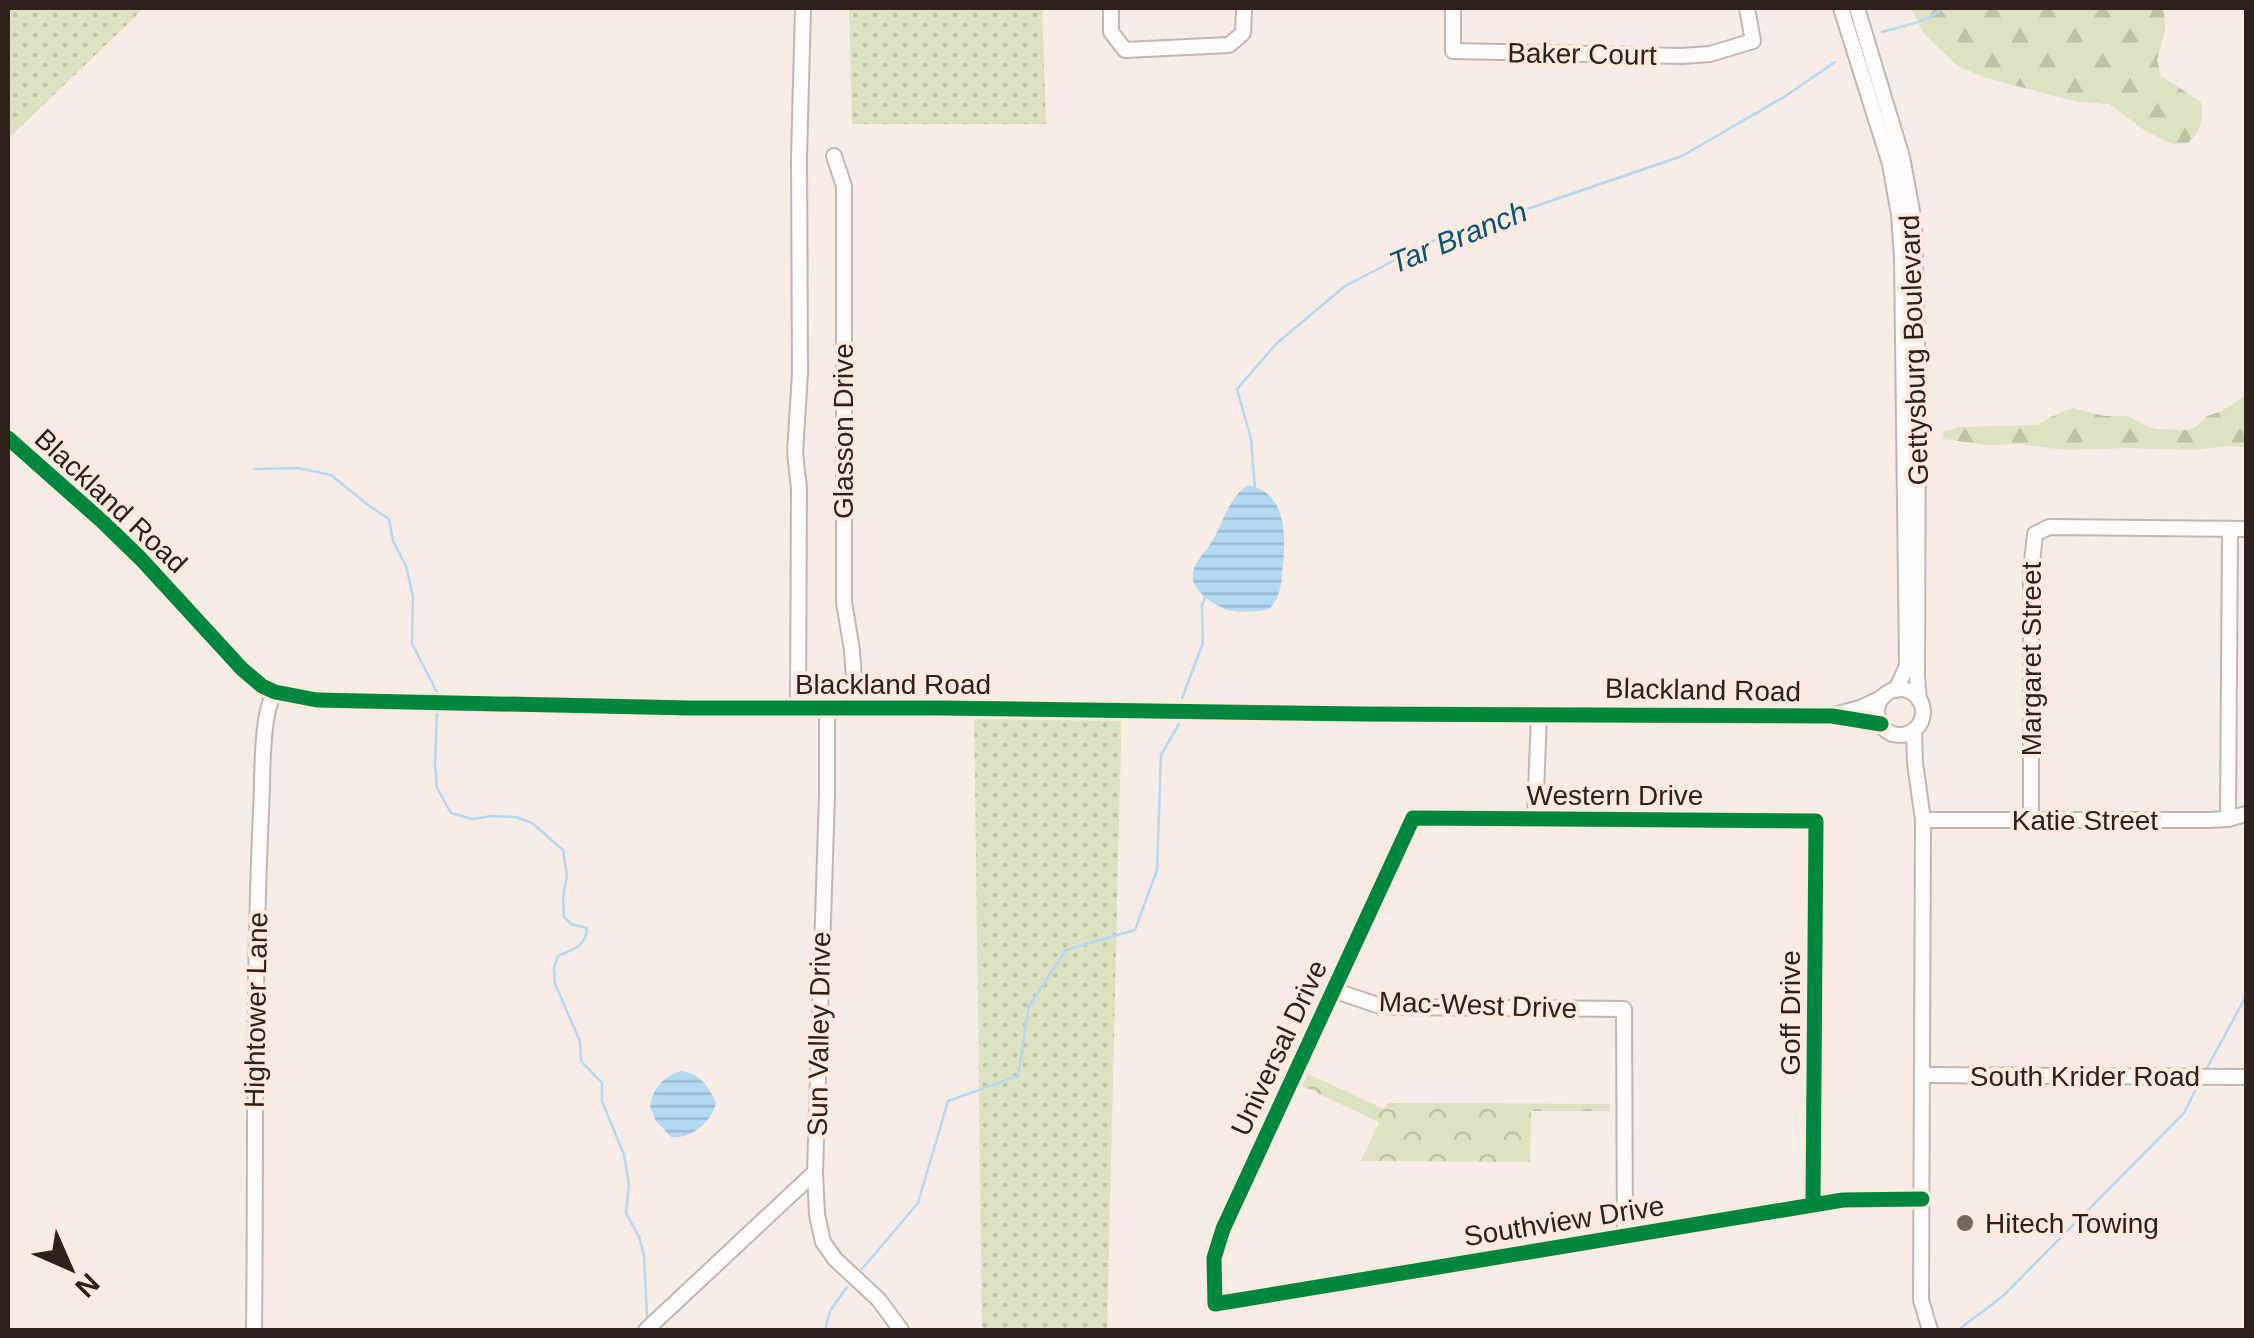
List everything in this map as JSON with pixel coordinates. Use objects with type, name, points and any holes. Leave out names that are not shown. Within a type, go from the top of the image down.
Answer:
[{"type":"street","points":[[798,708],[799,488],[795,453],[800,373],[799,157],[804,8]]},
{"type":"street","points":[[1110,8],[1111,32],[1126,50],[1229,45],[1243,32],[1244,8]]},
{"type":"street","name":"Baker Court","points":[[1453,8],[1453,51],[1682,56],[1710,54],[1753,41],[1747,8]]},
{"type":"street","name":"Gettysburg Boulevard","points":[[1841,8],[1883,119]]},
{"type":"street","name":"Gettysburg Boulevard","points":[[1857,8],[1883,119],[1909,287],[1919,700]]},
{"type":"street","name":"Glasson Drive","points":[[834,156],[844,186],[844,602],[856,708]]},
{"type":"street","name":"Gettysburg Boulevard","points":[[1890,694],[1907,666],[1910,370]]},
{"type":"street","name":"Blackland Road","points":[[8,438],[104,522],[262,686],[317,700],[690,708],[1832,716],[1887,729]]},
{"type":"street","name":"Margaret Street","points":[[2030,819],[2034,534],[2049,526],[2246,529]]},
{"type":"street","points":[[2228,819],[2230,528]]},
{"type":"street","points":[[1887,729],[1904,735],[1921,721],[1919,700],[1908,690],[1890,694],[1878,706],[1877,714],[1887,729],[1914,763]]},
{"type":"street","name":"Hightower Lane","points":[[254,1330],[258,871],[265,738],[269,701],[275,692]]},
{"type":"street","name":"Blackland Road","points":[[1832,716],[1890,694]]},
{"type":"street","name":"Sun Valley Drive","points":[[826,708],[827,794],[815,1172],[818,1214],[823,1242],[835,1259],[878,1300],[901,1330]]},
{"type":"street","points":[[1536,819],[1538,714]]},
{"type":"street","points":[[1914,730],[1914,763],[1923,820],[1921,1300],[1930,1330]]},
{"type":"street","name":"Katie Street","points":[[1923,820],[2228,819],[2246,814]]},
{"type":"street","name":"Western Drive","points":[[1413,818],[1816,821]]},
{"type":"street","name":"Universal Drive","points":[[1214,1304],[1214,1258],[1223,1229],[1413,818]]},
{"type":"street","name":"Goff Drive","points":[[1813,1205],[1816,821]]},
{"type":"street","name":"Mac-West Drive","points":[[1334,990],[1377,1005],[1396,1007],[1624,1008],[1625,1237]]},
{"type":"street","name":"South Krider Road","points":[[1923,1075],[2246,1077]]},
{"type":"street","points":[[646,1330],[815,1172]]},
{"type":"street","name":"Southview Drive","points":[[1214,1304],[1843,1200],[1922,1198]]},
{"type":"green space","points":[[8,8],[144,8],[8,139]]},
{"type":"green space","points":[[849,8],[1042,8],[1046,124],[852,124]]},
{"type":"green space","points":[[1911,8],[2164,8],[2165,30],[2157,60],[2161,76],[2201,102],[2199,129],[2188,143],[2172,144],[2144,130],[2109,104],[2078,102],[1986,78],[1958,66],[1925,35]]},
{"type":"green space","points":[[2246,395],[2246,447],[2065,450],[1943,439],[1944,431],[1959,427],[2038,425],[2072,408],[2104,416],[2128,416],[2157,429],[2188,430]]},
{"type":"green space","points":[[1122,700],[1107,1330],[982,1330],[974,703]]},
{"type":"green space","points":[[1308,1074],[1384,1109],[1388,1103],[1610,1104],[1610,1111],[1531,1111],[1530,1162],[1361,1161],[1379,1122],[1302,1086]]},
{"type":"water","points":[[1248,485],[1261,489],[1277,505],[1284,552],[1280,588],[1273,604],[1269,609],[1239,612],[1223,608],[1204,596],[1195,585],[1193,572],[1232,502]]},
{"type":"water","points":[[681,1071],[703,1082],[716,1104],[699,1128],[671,1137],[656,1121],[650,1107],[660,1084]]},
{"type":"waterway","name":"Tar Branch","points":[[1882,32],[1922,20],[1943,8]]},
{"type":"waterway","name":"Tar Branch","points":[[1255,489],[1251,439],[1237,389],[1276,344],[1345,286],[1428,243],[1682,156],[1784,97],[1835,62]]},
{"type":"waterway","points":[[254,469],[298,468],[331,475],[389,519],[413,596],[412,644],[437,692]]},
{"type":"waterway","name":"Tar Branch","points":[[1182,698],[1203,643],[1202,605],[1206,596]]},
{"type":"waterway","points":[[437,714],[437,788],[451,813],[472,819],[516,817],[532,823],[563,850],[567,876],[564,917],[571,924],[587,928],[582,943],[558,956],[555,984],[580,1041],[581,1061],[602,1083],[602,1101],[624,1155],[629,1185],[626,1213],[644,1255],[647,1317]]},
{"type":"waterway","name":"Tar Branch","points":[[862,1269],[918,1203],[948,1101],[1018,1076],[1029,1006],[1066,950],[1135,930],[1157,870],[1161,755],[1179,724]]},
{"type":"waterway","points":[[2207,1068],[2246,996]]},
{"type":"waterway","points":[[1958,1330],[2003,1296],[2184,1113],[2197,1087]]},
{"type":"waterway","name":"Tar Branch","points":[[825,1330],[830,1311],[847,1287]]},
{"type":"cycle path","points":[[8,438],[141,559],[262,686],[317,700],[690,708],[1832,716],[1881,724]]},
{"type":"cycle path","points":[[1813,1205],[1816,821],[1413,818],[1223,1229],[1214,1258],[1215,1304],[1813,1205],[1843,1200],[1922,1199]]},
{"type":"place","name":"Hitech Towing","points":[[1965,1223]]}]
